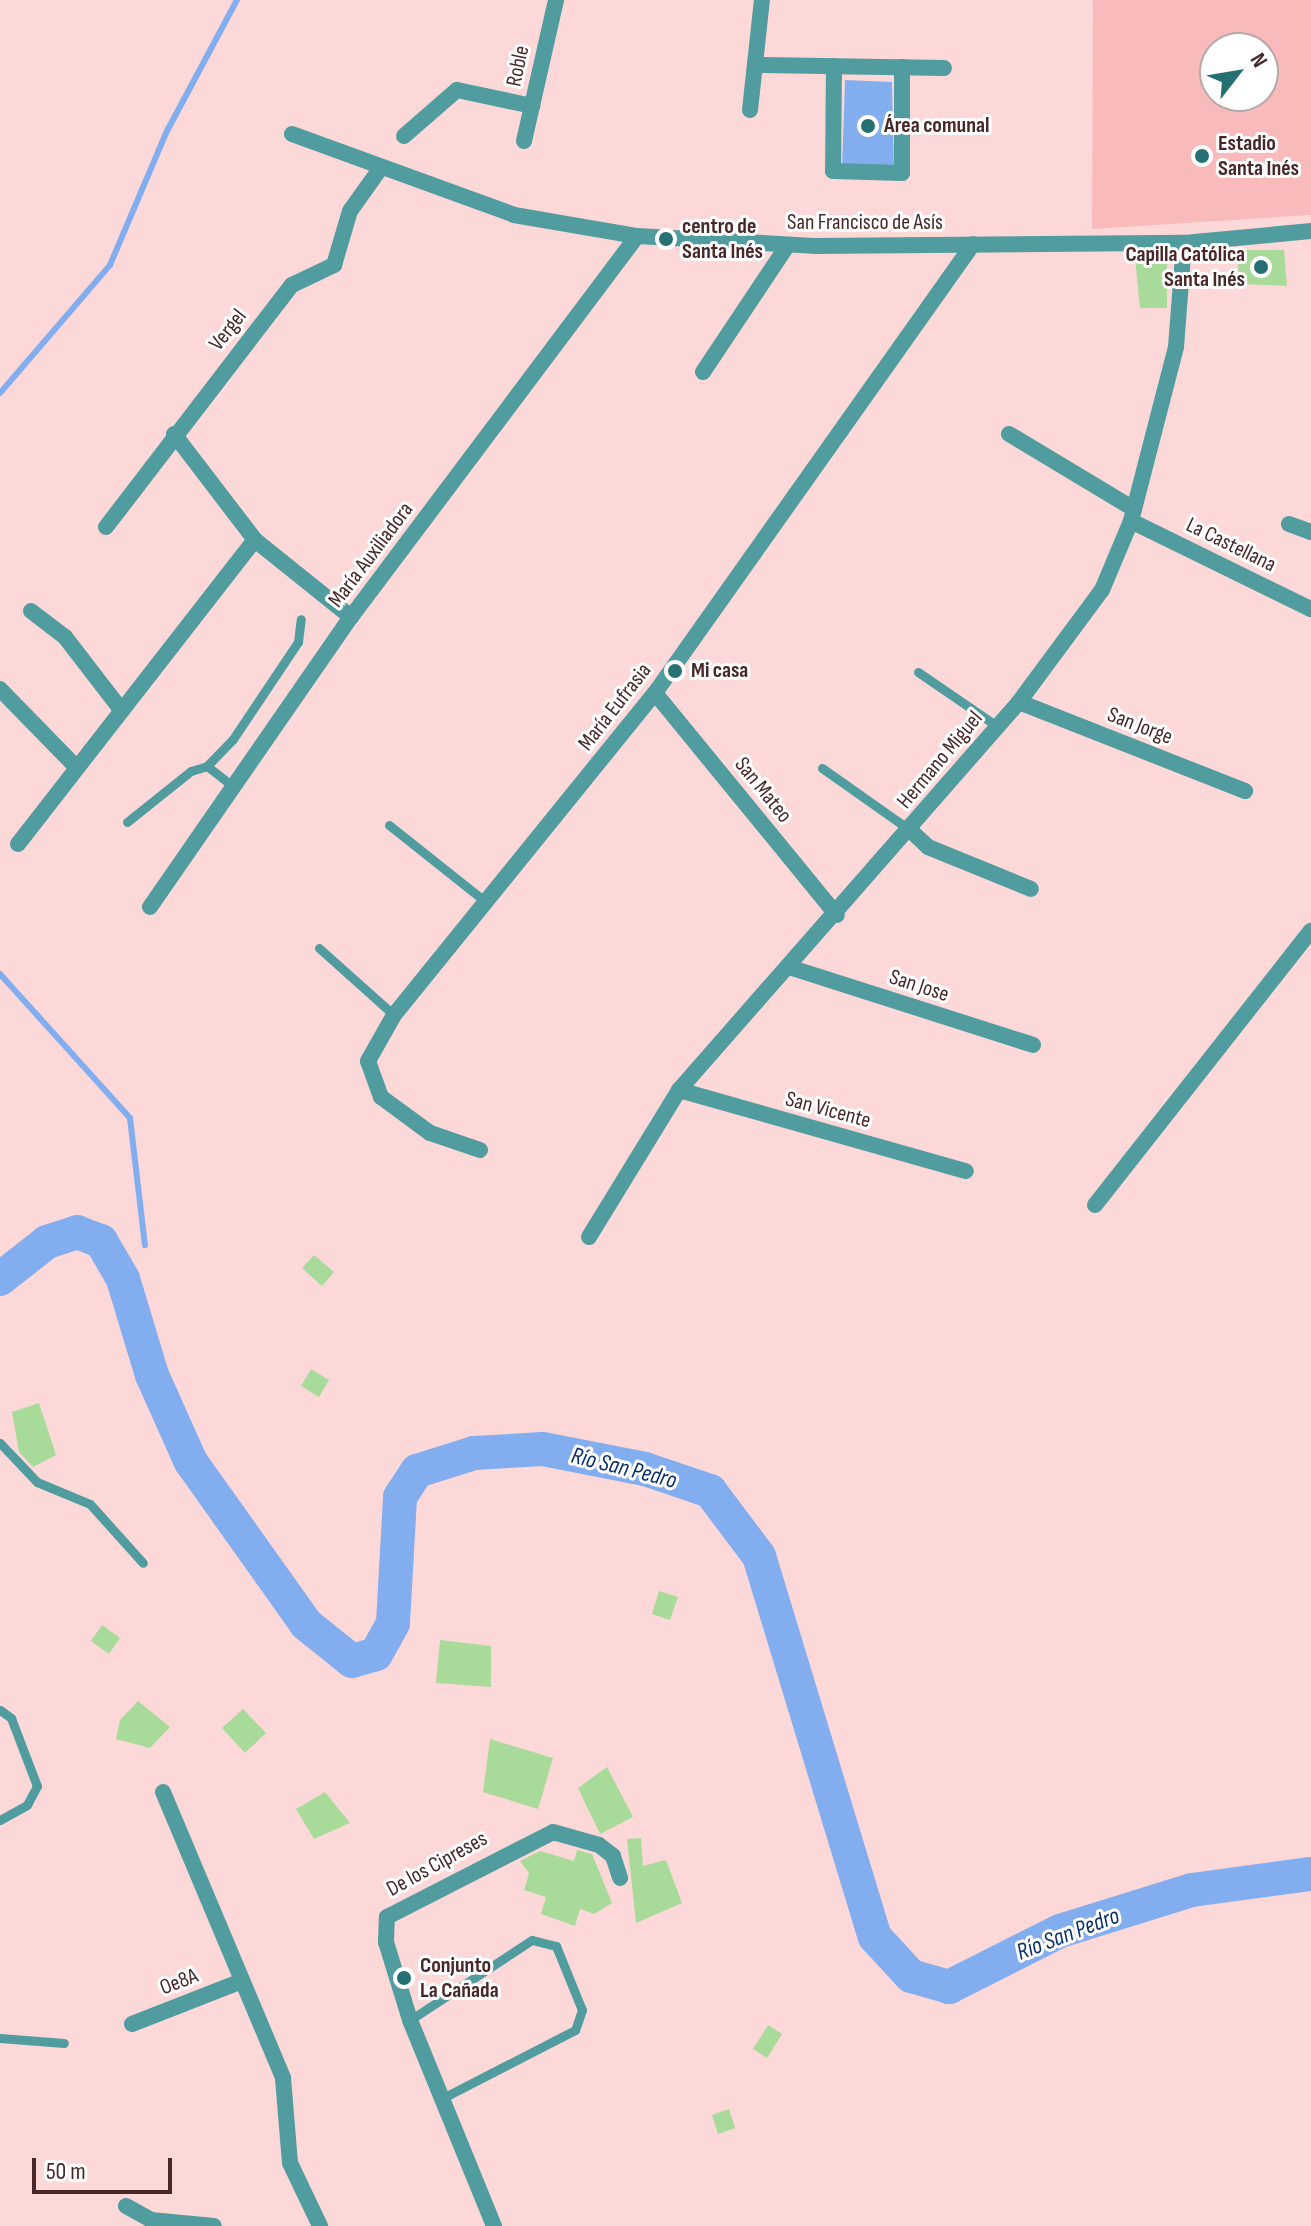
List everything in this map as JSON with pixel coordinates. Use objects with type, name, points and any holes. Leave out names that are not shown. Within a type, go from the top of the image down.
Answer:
[{"type":"street","name":"Roble","points":[[524,141],[556,0]]},
{"type":"street","points":[[750,110],[762,0]]},
{"type":"street","points":[[755,65],[944,68]]},
{"type":"street","points":[[834,66],[833,171],[902,173],[902,67]]},
{"type":"street","points":[[404,136],[457,90],[532,106]]},
{"type":"street","name":"San Francisco de Asís","points":[[292,134],[380,169],[514,215],[637,236],[787,246],[1184,243],[1311,231]]},
{"type":"street","name":"Vergel","points":[[106,527],[174,434],[292,285],[334,265],[350,211],[380,169]]},
{"type":"street","name":"María Auxiliadora","points":[[150,907],[351,617],[637,236]]},
{"type":"street","name":"Hermano Miguel","points":[[589,1237],[679,1090],[792,968],[1019,702],[1102,590],[1132,515],[1176,347],[1184,243]]},
{"type":"street","name":"María Eufrasia","points":[[480,1150],[430,1133],[381,1097],[368,1061],[394,1015],[655,693],[973,244]]},
{"type":"street","points":[[703,372],[787,246]]},
{"type":"street","points":[[174,434],[255,540],[351,617]]},
{"type":"street","name":"La Castellana","points":[[1009,434],[1132,515],[1311,609]]},
{"type":"street","points":[[1289,524],[1311,532]]},
{"type":"street","points":[[18,844],[255,540]]},
{"type":"street","points":[[31,611],[65,637],[122,711]]},
{"type":"street","points":[[0,689],[77,768]]},
{"type":"street","name":"San Mateo","points":[[655,693],[837,915]]},
{"type":"street","name":"San Jorge","points":[[1019,702],[1245,791]]},
{"type":"street","points":[[910,830],[928,847],[1031,889]]},
{"type":"street","points":[[1095,1205],[1311,931]]},
{"type":"street","name":"San Jose","points":[[792,968],[1033,1045]]},
{"type":"street","name":"San Vicente","points":[[679,1090],[966,1171]]},
{"type":"street","points":[[163,1792],[283,2078],[290,2163],[320,2226]]},
{"type":"street","name":"De los Cipreses","points":[[494,2226],[439,2100],[410,2020],[386,1942],[387,1917],[404,1903],[553,1832],[599,1845],[613,1856],[620,1878]]},
{"type":"street","name":"Oe8A","points":[[132,2024],[242,1981]]},
{"type":"street","points":[[126,2206],[151,2220],[214,2226]]},
{"type":"lane","points":[[127,822],[191,771],[207,766],[298,642],[301,619]]},
{"type":"lane","points":[[918,672],[997,726]]},
{"type":"lane","points":[[207,766],[234,787]]},
{"type":"lane","points":[[822,768],[910,830]]},
{"type":"lane","points":[[389,825],[487,903]]},
{"type":"lane","points":[[319,948],[394,1015]]},
{"type":"lane","points":[[0,1443],[37,1482],[90,1504],[143,1563]]},
{"type":"lane","points":[[0,1710],[11,1718],[37,1786],[27,1805],[0,1820]]},
{"type":"lane","points":[[410,2020],[532,1940],[556,1946],[582,2010],[575,2030],[439,2100]]},
{"type":"lane","points":[[0,2038],[64,2043]]},
{"type":"shaded area","name":"Estadio Santa Inés","points":[[1093,0],[1311,0],[1311,215],[1092,229]]},
{"type":"water","name":"Área comunal","points":[[845,80],[892,82],[894,170],[842,169]]},
{"type":"building","name":"Capilla Católica Santa Inés","points":[[1236,250],[1284,250],[1287,286],[1240,284]]},
{"type":"building","points":[[1167,256],[1167,308],[1140,308],[1135,258]]},
{"type":"building","points":[[314,1255],[334,1272],[322,1286],[302,1268]]},
{"type":"building","points":[[311,1369],[329,1380],[319,1397],[301,1386]]},
{"type":"building","points":[[39,1403],[56,1455],[33,1467],[19,1452],[12,1412]]},
{"type":"building","points":[[659,1591],[678,1597],[670,1620],[652,1614]]},
{"type":"building","points":[[102,1625],[120,1638],[109,1654],[91,1641]]},
{"type":"building","points":[[440,1640],[491,1646],[491,1687],[436,1683]]},
{"type":"building","points":[[138,1701],[170,1727],[150,1748],[116,1739],[120,1720]]},
{"type":"building","points":[[243,1709],[266,1733],[245,1753],[222,1728]]},
{"type":"building","points":[[490,1739],[553,1758],[538,1809],[483,1792]]},
{"type":"building","points":[[607,1767],[633,1817],[600,1834],[578,1788]]},
{"type":"building","points":[[325,1792],[350,1823],[314,1839],[296,1809]]},
{"type":"building","points":[[641,1838],[643,1866],[666,1860],[682,1903],[636,1923],[627,1839]]},
{"type":"building","points":[[577,1850],[592,1854],[612,1903],[594,1914],[580,1909],[575,1926],[541,1914],[546,1897],[524,1890],[529,1873],[520,1861],[540,1851],[574,1861]]},
{"type":"building","points":[[768,2025],[782,2034],[767,2058],[753,2049]]},
{"type":"building","points":[[729,2109],[735,2128],[718,2134],[712,2115]]},
{"type":"waterway","points":[[0,393],[110,265],[167,131],[237,0]]},
{"type":"waterway","points":[[0,974],[130,1118],[145,1245]]},
{"type":"waterway","name":"Río San Pedro","points":[[0,1279],[47,1242],[77,1232],[101,1241],[123,1279],[152,1375],[191,1462],[306,1624],[352,1661],[376,1654],[393,1623],[400,1497],[417,1471],[474,1453],[543,1449],[645,1469],[710,1491],[759,1556],[875,1937],[911,1976],[949,1987],[1060,1931],[1192,1890],[1311,1874]]},
{"type":"place","name":"Área comunal","points":[[868,126]]},
{"type":"place","name":"Estadio Santa Inés","points":[[1202,156]]},
{"type":"place","name":"centro de Santa Inés","points":[[666,239]]},
{"type":"place","name":"Capilla Católica Santa Inés","points":[[1261,267]]},
{"type":"place","name":"Mi casa","points":[[675,671]]},
{"type":"place","name":"Conjunto La Cañada","points":[[404,1978]]}]
